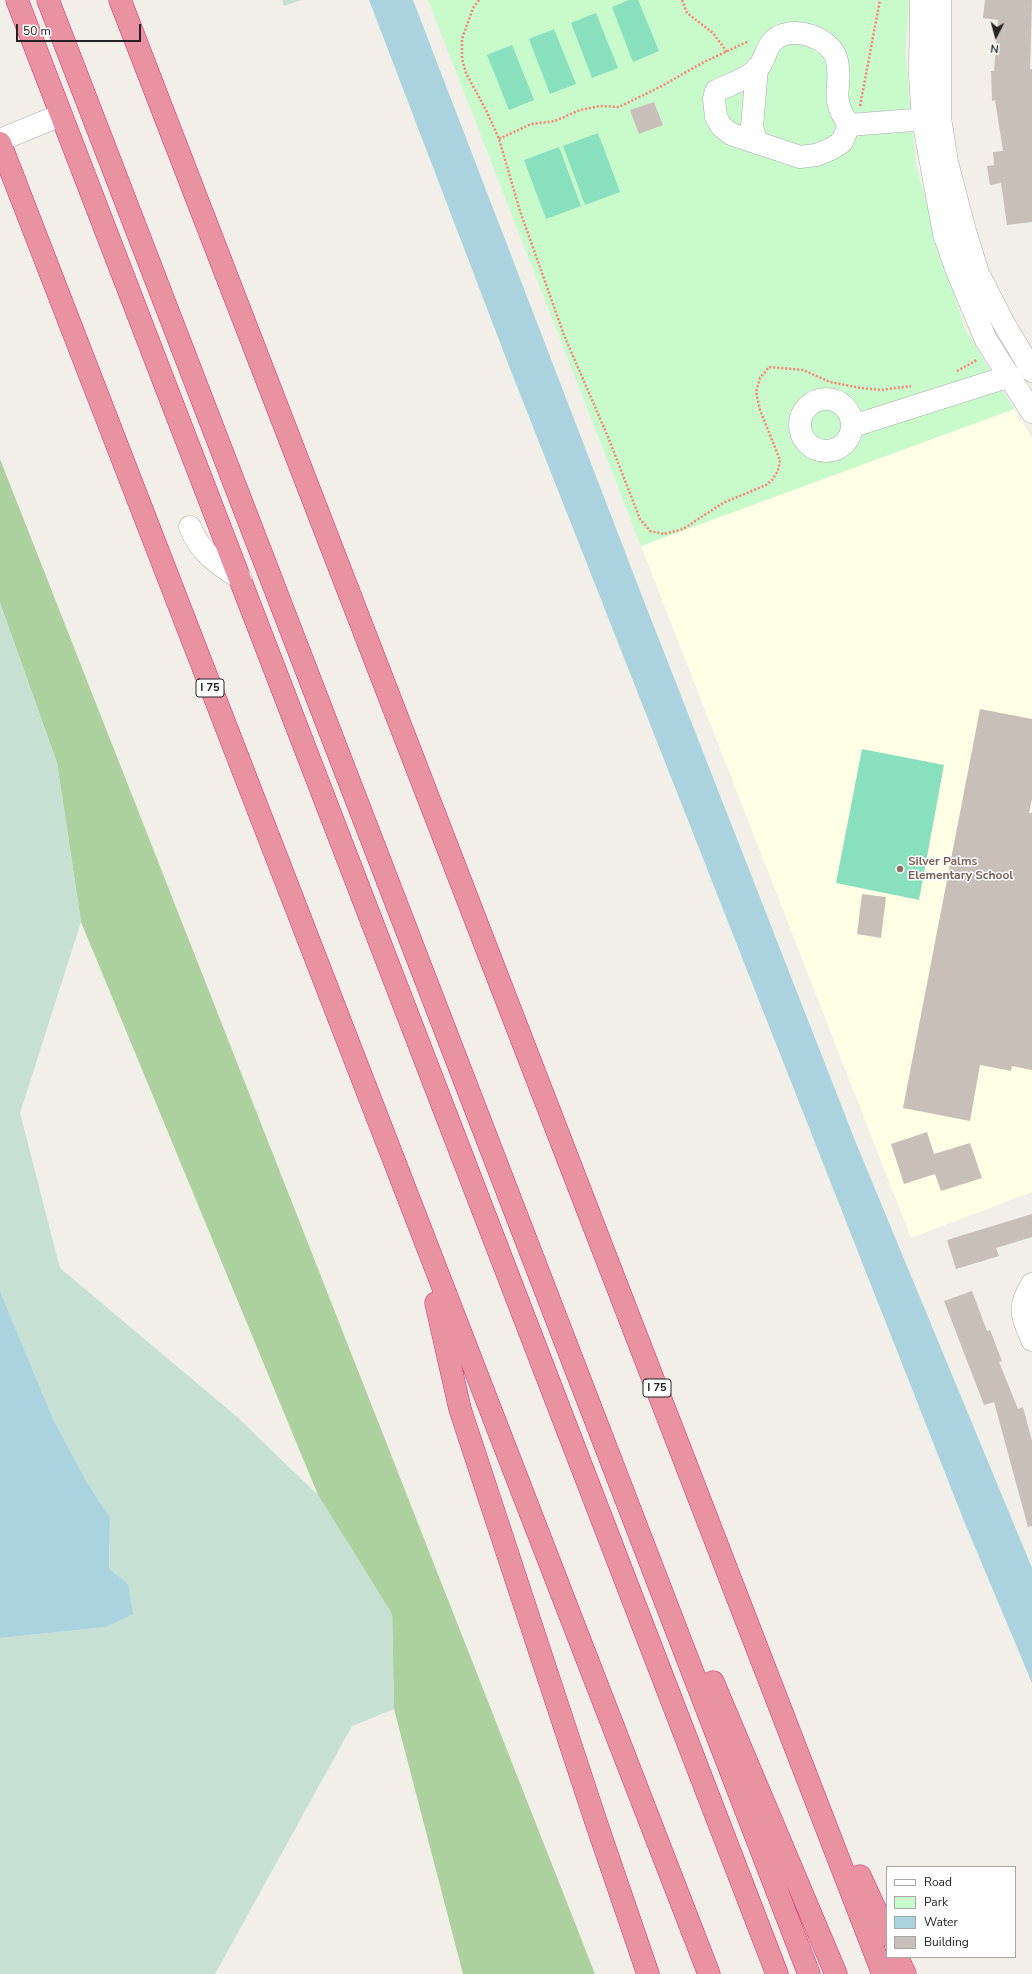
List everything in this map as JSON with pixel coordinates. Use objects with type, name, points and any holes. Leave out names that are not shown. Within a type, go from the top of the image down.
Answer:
[{"type":"highway","points":[[17,0],[777,1974]]},
{"type":"highway","points":[[48,0],[809,1974]]},
{"type":"highway","name":"I 75","points":[[120,0],[883,1974]]},
{"type":"highway","name":"I 75","points":[[0,141],[708,1974]]},
{"type":"highway","points":[[421,1233],[460,1409],[598,1830],[648,1974]]},
{"type":"highway","points":[[616,1472],[642,1501],[726,1716],[836,1974]]},
{"type":"highway","points":[[767,1672],[886,1933]]},
{"type":"highway","points":[[897,1958],[905,1974]]},
{"type":"street","points":[[921,0],[920,76],[931,118],[947,162],[965,231],[978,272],[1003,322],[1032,371]]},
{"type":"street","points":[[940,0],[931,118],[930,165],[946,242],[1001,379],[1032,412]]},
{"type":"street","points":[[855,116],[842,142],[831,149],[816,155],[800,157],[731,134],[721,126],[716,117],[714,99],[716,91],[748,75],[757,68],[774,40],[784,35],[793,34],[818,38],[828,46],[837,60],[836,98],[840,111],[855,116],[931,118]]},
{"type":"street","points":[[757,68],[752,127],[757,143]]},
{"type":"street","points":[[0,141],[61,115]]},
{"type":"street","points":[[853,426],[1001,379]]},
{"type":"street","points":[[190,527],[196,542],[217,564],[241,579]]},
{"type":"street","points":[[1027,1292],[1022,1316],[1032,1340]]},
{"type":"path","points":[[479,0],[473,8],[462,38],[462,59],[466,73],[487,112],[498,139],[520,211],[564,335],[608,437],[640,519],[647,528],[664,534],[683,529],[723,503],[766,485],[772,480],[778,471],[780,460],[760,410],[756,392],[757,384],[768,367],[803,370],[830,382],[861,388],[881,390],[912,386]]},
{"type":"path","points":[[682,0],[687,13],[713,33],[727,52]]},
{"type":"path","points":[[855,116],[880,0]]},
{"type":"path","points":[[955,372],[982,358],[1001,379]]},
{"type":"shaded area","points":[[282,0],[302,0],[284,6]]},
{"type":"shaded area","name":"Silver Palms Elementary School","points":[[1014,409],[1032,438],[1032,1192],[911,1238],[641,546]]},
{"type":"shaded area","points":[[0,603],[57,763],[81,922],[20,1113],[60,1268],[236,1416],[318,1495],[392,1614],[394,1709],[352,1726],[215,1974],[0,1974],[0,1638],[106,1627],[128,1584],[109,1568],[110,1518],[85,1479],[53,1419],[0,1291]]},
{"type":"green space","points":[[428,0],[909,0],[905,51],[916,166],[964,327],[1014,409],[641,546]]},
{"type":"green space","points":[[629,0],[638,0],[659,51],[633,62],[612,7]]},
{"type":"green space","points":[[596,13],[618,68],[592,78],[571,23]]},
{"type":"green space","points":[[554,29],[576,84],[550,94],[529,39]]},
{"type":"green space","points":[[512,45],[534,100],[509,110],[487,55]]},
{"type":"green space","points":[[598,133],[620,192],[585,205],[563,146]]},
{"type":"green space","points":[[559,147],[581,206],[546,219],[524,160]]},
{"type":"green space","points":[[0,459],[595,1974],[463,1974],[394,1709],[392,1614],[318,1495],[81,922],[57,763],[0,603]]},
{"type":"green space","points":[[862,749],[944,765],[919,900],[836,883]]},
{"type":"water","points":[[369,0],[413,0],[642,596],[856,1143],[1032,1568],[1032,1683],[964,1521],[509,366]]},
{"type":"water","points":[[0,1291],[53,1419],[85,1479],[110,1518],[109,1568],[128,1584],[133,1614],[106,1627],[0,1638]]},
{"type":"building","points":[[985,0],[1032,0],[1030,69],[1032,69],[1032,222],[1007,225],[1001,183],[990,185],[987,166],[994,165],[993,152],[1003,151],[995,100],[992,101],[991,71],[994,71],[998,20],[983,18]]},
{"type":"building","points":[[654,102],[663,125],[639,134],[630,110]]},
{"type":"building","points":[[980,709],[1032,719],[1032,799],[1029,813],[1032,813],[1032,1070],[1012,1066],[1011,1071],[980,1065],[970,1121],[903,1108]]},
{"type":"building","points":[[862,894],[886,897],[881,938],[857,934]]},
{"type":"building","points":[[927,1132],[934,1154],[970,1143],[982,1178],[941,1191],[935,1174],[904,1184],[891,1144]]},
{"type":"building","points":[[1032,1214],[1032,1237],[996,1248],[999,1256],[956,1269],[947,1240]]},
{"type":"building","points":[[972,1291],[987,1331],[990,1330],[1002,1361],[999,1362],[1018,1409],[1023,1407],[1032,1441],[1032,1526],[1028,1527],[994,1402],[984,1405],[944,1301]]},
{"type":"place","name":"Silver Palms Elementary School","points":[[900,869]]}]
